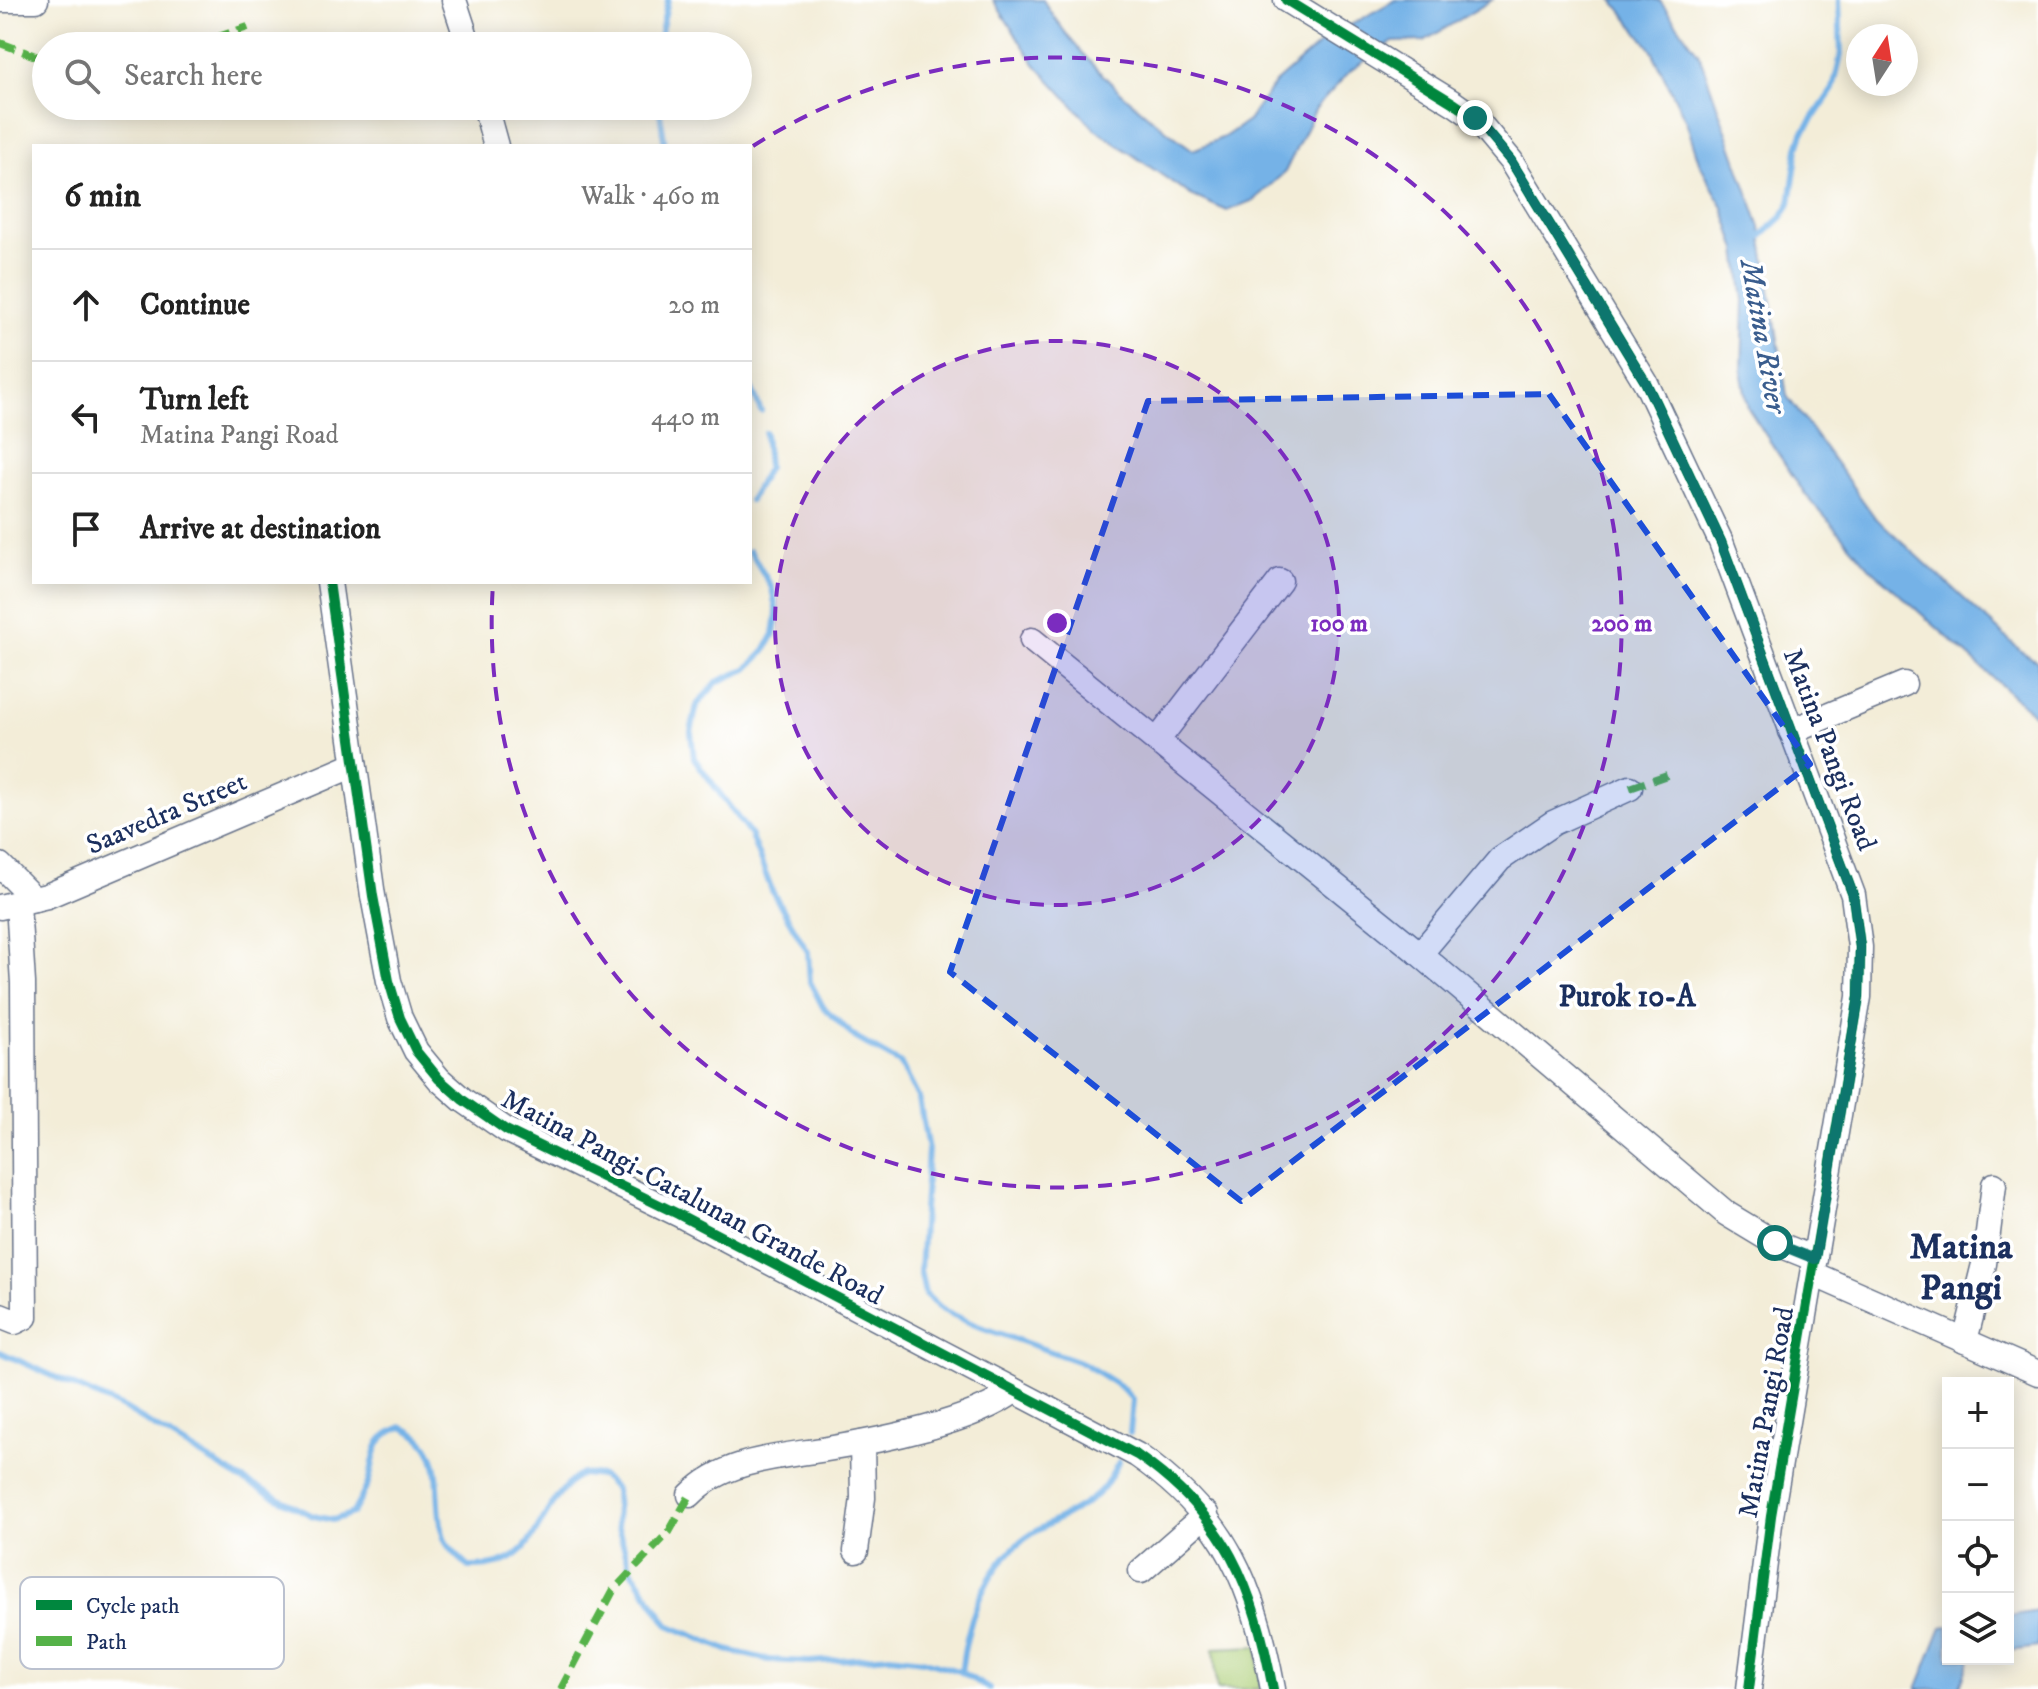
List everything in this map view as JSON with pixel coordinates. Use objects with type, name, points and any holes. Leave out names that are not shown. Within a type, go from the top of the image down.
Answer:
[{"type":"street","points":[[0,0],[36,0]]},
{"type":"street","points":[[454,0],[464,32]]},
{"type":"street","name":"Matina Pangi Road","points":[[1286,0],[1465,111],[1493,137],[1571,255],[1646,383],[1721,542],[1853,895],[1861,972],[1771,1516],[1749,1689]]},
{"type":"street","points":[[489,120],[495,144]]},
{"type":"street","points":[[1157,741],[1280,581]]},
{"type":"street","name":"Matina Pangi-Catalunan Grande Road","points":[[329,584],[354,765],[389,981],[400,1018],[416,1051],[439,1079],[506,1130],[678,1214],[1137,1455],[1164,1474],[1206,1514],[1225,1540],[1252,1598],[1273,1689]]},
{"type":"street","points":[[1032,640],[1420,954],[1727,1214],[1814,1266],[1965,1341],[2038,1373]]},
{"type":"street","points":[[1791,731],[1904,684]]},
{"type":"street","name":"Saavedra Street","points":[[17,903],[354,765]]},
{"type":"street","points":[[1420,954],[1500,859],[1553,823],[1630,788]]},
{"type":"street","points":[[0,865],[17,903],[11,984],[25,1317],[15,1322],[0,1316]]},
{"type":"street","points":[[1965,1341],[1984,1264],[1994,1185]]},
{"type":"street","points":[[690,1495],[703,1482],[734,1467],[862,1443],[983,1409],[1014,1391]]},
{"type":"street","points":[[856,1551],[863,1498],[862,1443]]},
{"type":"street","points":[[1141,1571],[1206,1514]]},
{"type":"highlighted area","points":[[1549,394],[1810,764],[1241,1201],[950,972],[1148,401]]},
{"type":"green space","points":[[1258,1646],[1260,1689],[1217,1689],[1214,1648]]},
{"type":"water","points":[[993,0],[1043,0],[1074,43],[1110,82],[1193,150],[1224,137],[1248,121],[1275,83],[1324,40],[1395,0],[1492,0],[1424,41],[1393,42],[1350,71],[1316,108],[1285,172],[1254,200],[1227,211],[1191,195],[1095,129],[1035,64]]},
{"type":"water","name":"Matina River","points":[[1613,0],[1659,0],[1699,54],[1760,227],[1787,396],[1874,516],[2021,651],[2038,662],[2038,718],[1870,568],[1804,493],[1748,408],[1742,376],[1744,300],[1737,250],[1722,205],[1699,162],[1686,121],[1651,49]]},
{"type":"water","points":[[2038,1611],[2038,1647],[2014,1650],[2014,1615]]},
{"type":"water","points":[[1942,1627],[1942,1665],[1968,1665],[1959,1689],[1917,1689]]},
{"type":"waterway","points":[[661,32],[668,0]]},
{"type":"waterway","points":[[1757,240],[1782,217],[1790,204],[1803,133],[1833,89],[1841,55],[1839,0]]},
{"type":"waterway","points":[[661,120],[665,144]]},
{"type":"waterway","points":[[752,390],[761,411]]},
{"type":"waterway","points":[[752,496],[768,467],[765,433]]},
{"type":"waterway","points":[[752,554],[772,588],[777,614],[774,634],[764,652],[747,669],[717,682],[697,705],[691,732],[694,758],[751,836],[772,891],[808,952],[810,982],[823,1007],[856,1038],[901,1064],[919,1099],[928,1150],[920,1270],[925,1294],[941,1309],[975,1325],[1083,1363],[1121,1387],[1133,1400],[1130,1433]]},
{"type":"waterway","points":[[0,1352],[125,1409],[241,1479],[313,1516],[333,1520],[353,1513],[368,1483],[376,1449],[384,1437],[402,1427],[418,1436],[428,1447],[437,1475],[444,1538],[469,1567],[494,1565],[511,1558],[534,1535],[564,1488],[581,1474],[602,1476],[616,1490],[617,1525],[631,1569],[668,1625],[727,1650],[769,1660],[809,1662],[890,1656],[923,1660],[961,1672],[989,1689]]},
{"type":"waterway","points":[[961,1672],[977,1604],[993,1573],[1026,1538],[1094,1497],[1119,1462]]},
{"type":"marked path","points":[[233,32],[248,27]]},
{"type":"marked path","points":[[0,43],[32,55]]},
{"type":"marked path","points":[[1630,788],[1667,775]]},
{"type":"marked path","points":[[561,1689],[613,1591],[669,1532],[690,1495]]},
{"type":"cycle path","points":[[1286,0],[1475,118],[1511,161],[1646,383],[1721,542],[1853,895],[1860,947],[1859,997],[1771,1516],[1749,1689]]},
{"type":"cycle path","points":[[329,584],[373,896],[389,981],[400,1018],[416,1051],[439,1079],[506,1130],[678,1214],[1137,1455],[1193,1503],[1231,1556],[1256,1617],[1273,1689]]},
{"type":"district","name":"Purok 10-A","points":[[1627,996]]},
{"type":"district","name":"Matina Pangi","points":[[1961,1266]]},
{"type":"route","points":[[1475,118],[1511,161],[1571,255],[1646,383],[1721,542],[1853,895],[1860,947],[1859,997],[1815,1259],[1775,1243]]}]
